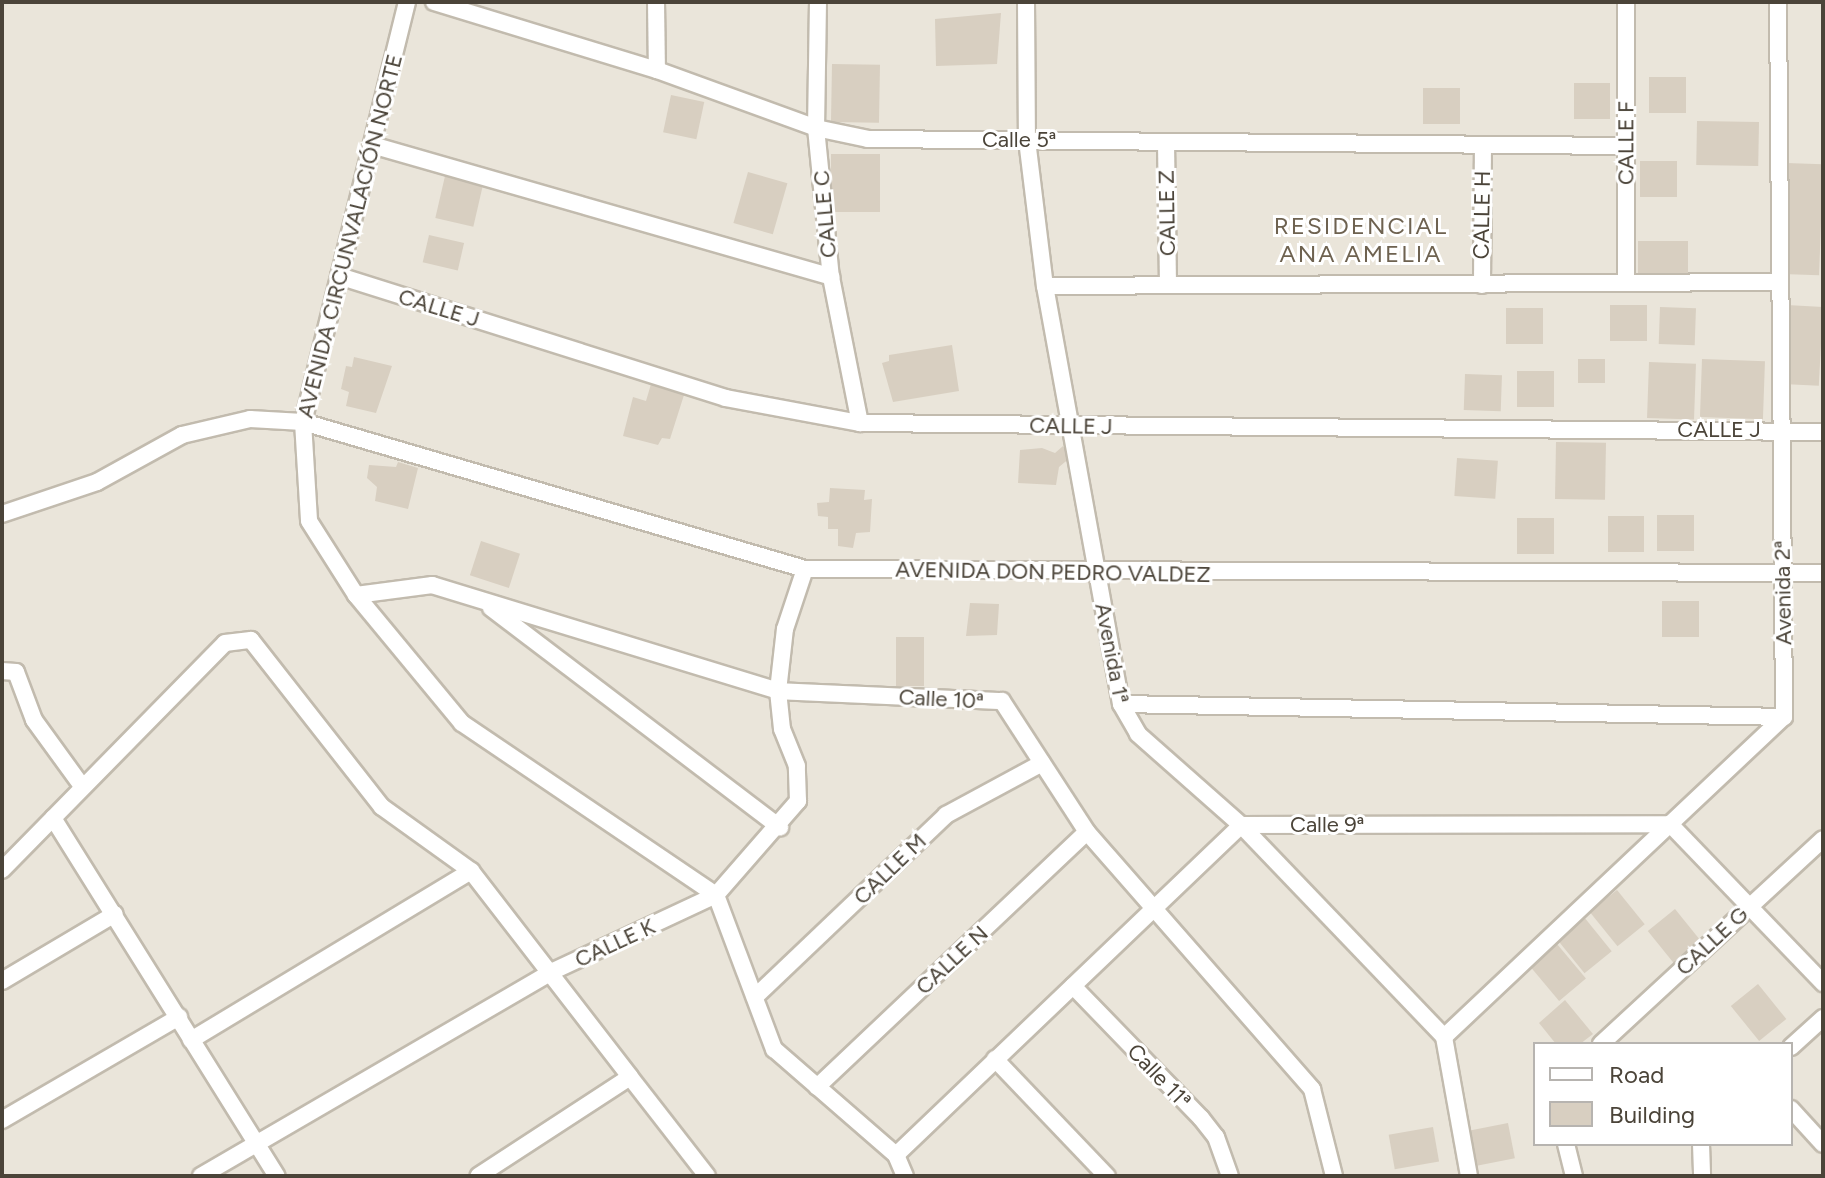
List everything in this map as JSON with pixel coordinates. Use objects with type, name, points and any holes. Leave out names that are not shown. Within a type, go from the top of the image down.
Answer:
[{"type":"street","name":"AVENIDA CIRCUNVALACIÓN NORTE","points":[[407,2],[303,422],[309,521],[356,595],[462,723],[716,895]]},
{"type":"street","name":"Calle 5ª","points":[[434,2],[657,70],[816,128],[882,140],[1626,146]]},
{"type":"street","points":[[656,2],[657,70]]},
{"type":"street","name":"CALLE C","points":[[818,2],[816,128],[831,277],[860,423]]},
{"type":"street","name":"Avenida 1ª","points":[[1026,2],[1027,140],[1045,286],[1121,704],[1138,734],[1241,825],[1444,1037]]},
{"type":"street","name":"CALLE F","points":[[1626,2],[1626,283]]},
{"type":"street","name":"Avenida 2ª","points":[[1778,2],[1777,282],[1784,717]]},
{"type":"street","name":"CALLE Z","points":[[1166,142],[1168,285]]},
{"type":"street","points":[[372,145],[831,277]]},
{"type":"street","name":"CALLE H","points":[[1482,285],[1483,145]]},
{"type":"street","name":"CALLE J","points":[[339,276],[726,398],[860,423],[1823,432]]},
{"type":"street","points":[[1045,286],[1777,282]]},
{"type":"street","name":"AVENIDA DON PEDRO VALDEZ","points":[[2,514],[97,482],[213,424],[303,422],[805,569],[1097,574],[1823,573]]},
{"type":"street","name":"CALLE K","points":[[201,1176],[553,971],[716,895],[780,827],[798,801],[800,786],[782,729],[778,691],[785,629],[805,569]]},
{"type":"street","name":"Calle 10ª","points":[[356,595],[432,585],[778,691],[1002,701],[1087,832],[1312,1089],[1334,1176]]},
{"type":"street","points":[[482,601],[780,827]]},
{"type":"street","points":[[2,870],[225,643],[251,640],[382,807],[471,871],[553,971],[707,1176]]},
{"type":"street","points":[[2,671],[16,672],[34,720],[82,786]]},
{"type":"street","points":[[1121,704],[1784,717]]},
{"type":"street","points":[[1469,1176],[1444,1037],[1784,717]]},
{"type":"street","name":"CALLE M","points":[[755,997],[946,815],[1042,763]]},
{"type":"street","points":[[53,818],[277,1176]]},
{"type":"street","points":[[1670,824],[1752,903],[1823,983]]},
{"type":"street","name":"Calle 9ª","points":[[1241,825],[1670,824]]},
{"type":"street","points":[[896,1155],[1241,825]]},
{"type":"street","name":"CALLE N","points":[[817,1087],[1087,832]]},
{"type":"street","name":"CALLE G","points":[[1603,1042],[1823,839]]},
{"type":"street","points":[[191,1040],[471,871]]},
{"type":"street","points":[[716,895],[774,1049],[896,1155],[905,1176]]},
{"type":"street","points":[[2,981],[115,914]]},
{"type":"street","name":"Calle 11ª","points":[[1073,986],[1201,1118],[1216,1137],[1230,1176]]},
{"type":"street","points":[[2,1120],[179,1017]]},
{"type":"street","points":[[1793,1045],[1823,1018]]},
{"type":"street","points":[[995,1059],[1107,1176]]},
{"type":"street","points":[[478,1176],[630,1077]]},
{"type":"street","points":[[1793,1111],[1823,1144]]},
{"type":"street","points":[[1566,1146],[1574,1176]]},
{"type":"street","points":[[1701,1146],[1702,1176]]},
{"type":"shaded area","points":[[2,2],[1823,2],[1823,1176],[2,1176]]},
{"type":"building","points":[[1001,13],[997,64],[936,66],[935,19]]},
{"type":"building","points":[[832,64],[880,65],[879,123],[831,122]]},
{"type":"building","points":[[1649,77],[1686,77],[1686,113],[1649,113]]},
{"type":"building","points":[[1574,83],[1610,83],[1610,119],[1574,119]]},
{"type":"building","points":[[1423,88],[1460,88],[1460,124],[1423,124]]},
{"type":"building","points":[[671,95],[704,102],[696,139],[663,132]]},
{"type":"building","points":[[1697,121],[1759,122],[1758,166],[1696,165]]},
{"type":"building","points":[[831,154],[880,154],[880,212],[831,212]]},
{"type":"building","points":[[1640,161],[1677,161],[1677,197],[1640,197]]},
{"type":"building","points":[[1786,163],[1823,164],[1819,275],[1782,274]]},
{"type":"building","points":[[748,172],[787,183],[773,234],[733,223]]},
{"type":"building","points":[[445,176],[483,185],[473,227],[435,218]]},
{"type":"building","points":[[429,235],[464,243],[458,270],[423,262]]},
{"type":"building","points":[[1638,241],[1688,241],[1688,278],[1638,278]]},
{"type":"building","points":[[1610,305],[1647,305],[1647,341],[1610,341]]},
{"type":"building","points":[[1787,305],[1823,307],[1819,386],[1783,384]]},
{"type":"building","points":[[1660,307],[1696,308],[1695,345],[1659,344]]},
{"type":"building","points":[[1506,308],[1543,308],[1543,344],[1506,344]]},
{"type":"building","points":[[952,345],[959,391],[893,402],[882,363],[889,361],[889,355]]},
{"type":"building","points":[[354,357],[392,366],[376,413],[346,406],[349,392],[341,389],[346,366],[352,367]]},
{"type":"building","points":[[1578,359],[1605,359],[1605,383],[1578,383]]},
{"type":"building","points":[[1702,359],[1765,361],[1763,419],[1700,417]]},
{"type":"building","points":[[1649,362],[1696,364],[1694,420],[1647,418]]},
{"type":"building","points":[[1517,371],[1554,371],[1554,407],[1517,407]]},
{"type":"building","points":[[1465,374],[1502,375],[1501,411],[1464,410]]},
{"type":"building","points":[[651,384],[684,395],[670,439],[662,438],[658,445],[623,436],[633,397],[646,401]]},
{"type":"building","points":[[1556,442],[1606,443],[1605,500],[1555,499]]},
{"type":"building","points":[[1063,446],[1071,457],[1059,467],[1056,485],[1018,483],[1020,450],[1042,448],[1055,453]]},
{"type":"building","points":[[1457,458],[1498,461],[1495,499],[1454,496]]},
{"type":"building","points":[[398,462],[418,468],[408,509],[375,501],[377,487],[367,478],[369,465],[396,467]]},
{"type":"building","points":[[830,488],[865,490],[864,500],[872,499],[870,532],[856,533],[853,548],[838,546],[838,529],[828,529],[828,517],[818,516],[817,503],[829,502]]},
{"type":"building","points":[[1657,515],[1694,515],[1694,551],[1657,551]]},
{"type":"building","points":[[1608,516],[1644,516],[1644,552],[1608,552]]},
{"type":"building","points":[[1517,518],[1554,518],[1554,554],[1517,554]]},
{"type":"building","points":[[481,541],[520,554],[509,588],[470,575]]},
{"type":"building","points":[[1662,601],[1699,601],[1699,637],[1662,637]]},
{"type":"building","points":[[970,603],[999,604],[997,635],[966,636]]},
{"type":"building","points":[[896,637],[924,637],[924,686],[896,686]]},
{"type":"building","points":[[1617,890],[1645,924],[1617,946],[1590,912]]},
{"type":"building","points":[[1675,909],[1703,943],[1675,965],[1648,931]]},
{"type":"building","points":[[1584,917],[1612,951],[1584,973],[1557,939]]},
{"type":"building","points":[[1557,944],[1586,978],[1559,1001],[1530,966]]},
{"type":"building","points":[[1758,984],[1786,1019],[1759,1041],[1731,1006]]},
{"type":"building","points":[[1565,1000],[1593,1034],[1583,1042],[1554,1042],[1539,1023]]},
{"type":"building","points":[[1508,1123],[1515,1158],[1472,1167],[1465,1131]]},
{"type":"building","points":[[1433,1127],[1439,1161],[1395,1169],[1389,1135]]},
{"type":"district","name":"RESIDENCIAL ANA AMELIA","points":[[1361,240]]}]
